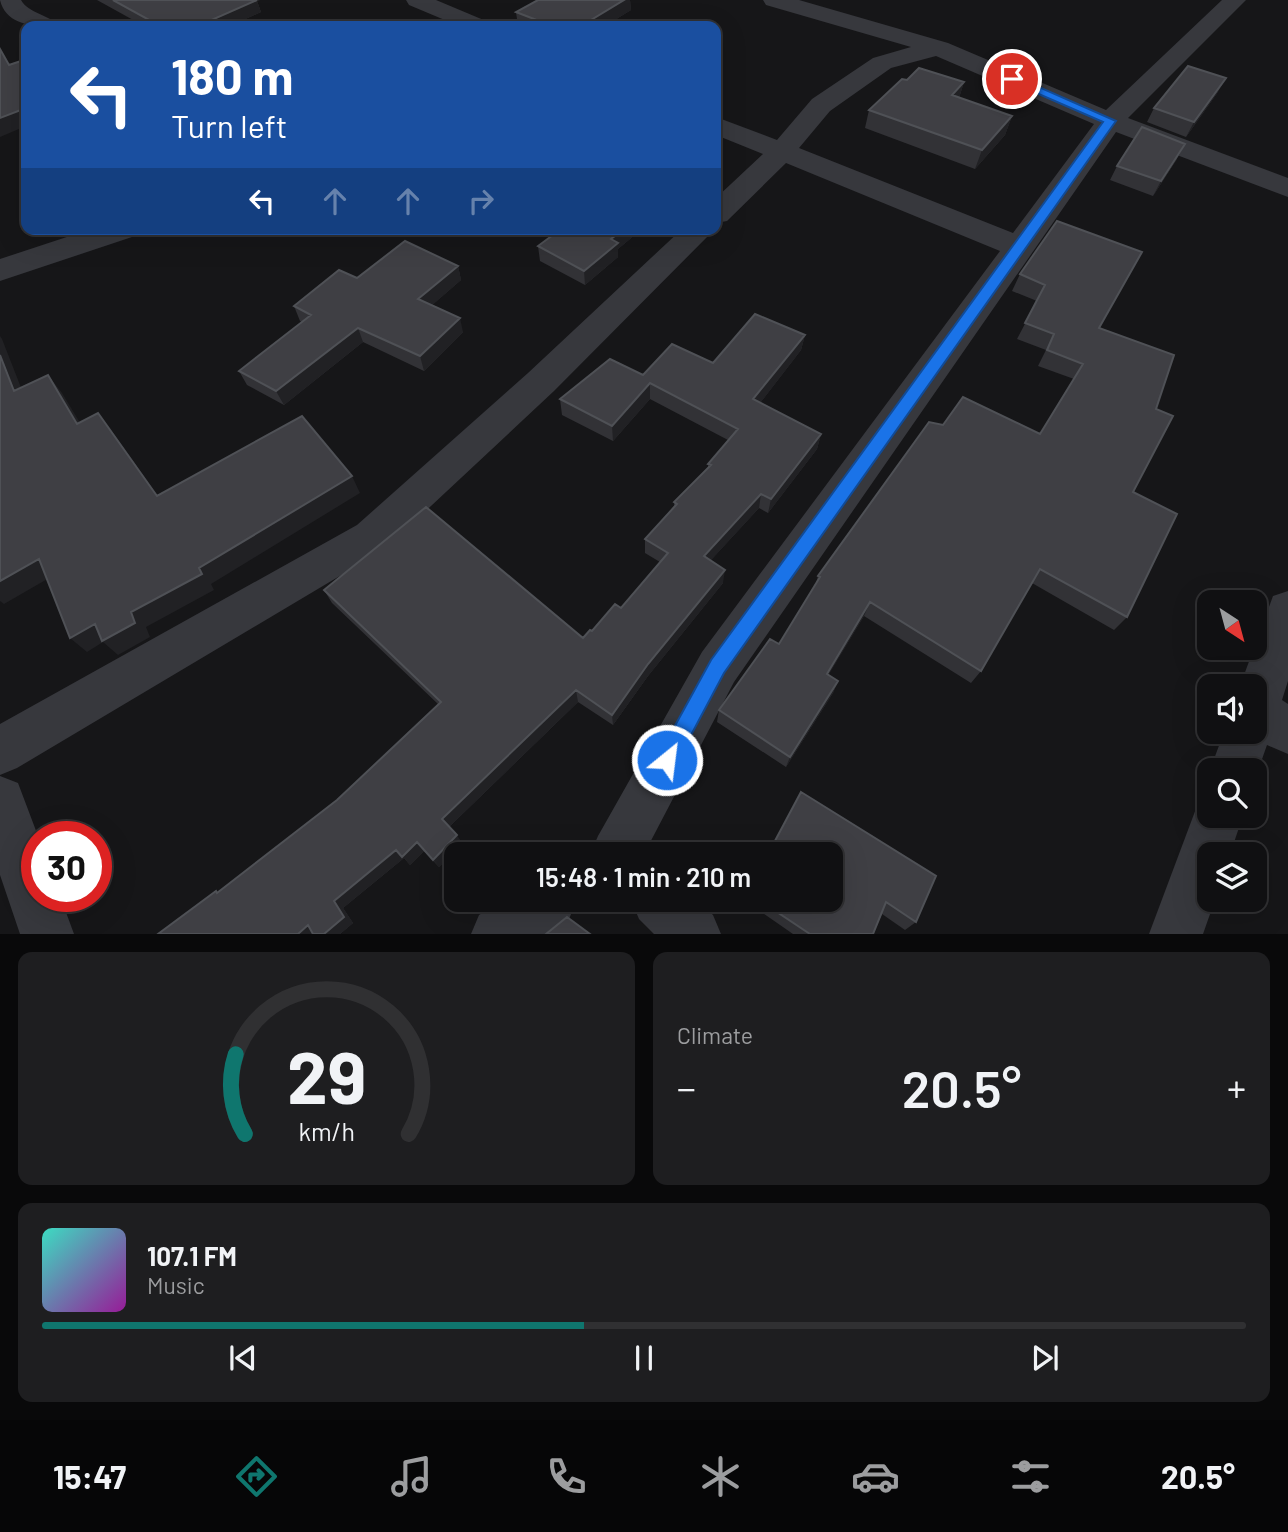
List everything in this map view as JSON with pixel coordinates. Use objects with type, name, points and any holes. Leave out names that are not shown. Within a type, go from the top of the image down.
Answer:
[{"type":"street","points":[[9,0],[15,10],[36,21]]},
{"type":"street","points":[[417,0],[466,21]]},
{"type":"street","points":[[774,0],[939,48],[1110,121],[1288,188]]},
{"type":"street","points":[[623,842],[718,667],[1110,121],[1235,0]]},
{"type":"street","points":[[721,209],[781,152],[821,105],[882,62],[939,48]]},
{"type":"street","points":[[721,127],[1019,247]]},
{"type":"street","points":[[0,270],[87,235]]},
{"type":"street","points":[[0,751],[371,537],[541,382],[694,235]]},
{"type":"street","points":[[1267,674],[1288,610]]},
{"type":"street","points":[[1267,719],[1288,732]]},
{"type":"street","points":[[0,801],[47,933]]},
{"type":"street","points":[[1177,933],[1214,828]]},
{"type":"street","points":[[498,933],[531,912]]},
{"type":"street","points":[[671,912],[694,933]]},
{"type":"building","points":[[113,0],[257,0],[209,21],[151,21]]},
{"type":"building","points":[[538,0],[624,0],[589,21],[539,21],[516,12]]},
{"type":"building","points":[[0,49],[9,65],[21,61],[21,110],[0,118]]},
{"type":"building","points":[[1188,66],[1226,78],[1194,122],[1154,108]]},
{"type":"building","points":[[919,68],[964,82],[952,95],[1012,116],[982,150],[869,110],[902,79],[907,80]]},
{"type":"building","points":[[1142,127],[1185,144],[1161,181],[1117,166]]},
{"type":"building","points":[[1057,221],[1142,252],[1099,328],[1174,355],[1156,409],[1173,416],[1133,492],[1177,514],[1127,617],[1040,569],[981,671],[870,602],[827,674],[838,681],[790,757],[719,710],[770,639],[779,644],[820,577],[818,576],[929,422],[943,425],[963,397],[1040,434],[1083,364],[1047,350],[1054,334],[1025,323],[1045,285],[1020,274]]},
{"type":"building","points":[[553,235],[616,235],[611,239],[618,243],[584,271],[538,246]]},
{"type":"building","points":[[405,241],[458,266],[418,299],[460,318],[420,356],[358,328],[276,391],[239,371],[311,315],[294,306],[339,270],[357,278]]},
{"type":"building","points":[[755,314],[805,335],[753,399],[821,434],[771,499],[761,494],[704,556],[725,570],[648,664],[612,715],[576,690],[442,819],[457,835],[450,842],[444,842],[444,849],[433,860],[417,842],[402,857],[396,850],[334,901],[344,917],[324,934],[313,934],[308,925],[298,934],[158,934],[216,891],[217,893],[337,800],[441,702],[324,590],[426,507],[583,638],[615,604],[621,608],[668,553],[645,539],[677,504],[674,502],[711,465],[708,464],[738,429],[650,383],[612,426],[560,399],[610,359],[643,375],[672,344],[713,363]]},
{"type":"building","points":[[0,355],[14,391],[48,375],[77,424],[98,413],[157,496],[302,416],[352,476],[199,568],[202,574],[131,612],[135,623],[102,641],[95,624],[70,638],[39,559],[0,581]]},
{"type":"building","points":[[801,792],[936,876],[916,922],[886,902],[873,934],[810,934],[777,912],[843,912],[843,842],[774,842]]},
{"type":"building","points":[[567,917],[590,934],[546,934]]},
{"type":"route","points":[[667,760],[718,667],[1110,121],[1012,79]]}]
